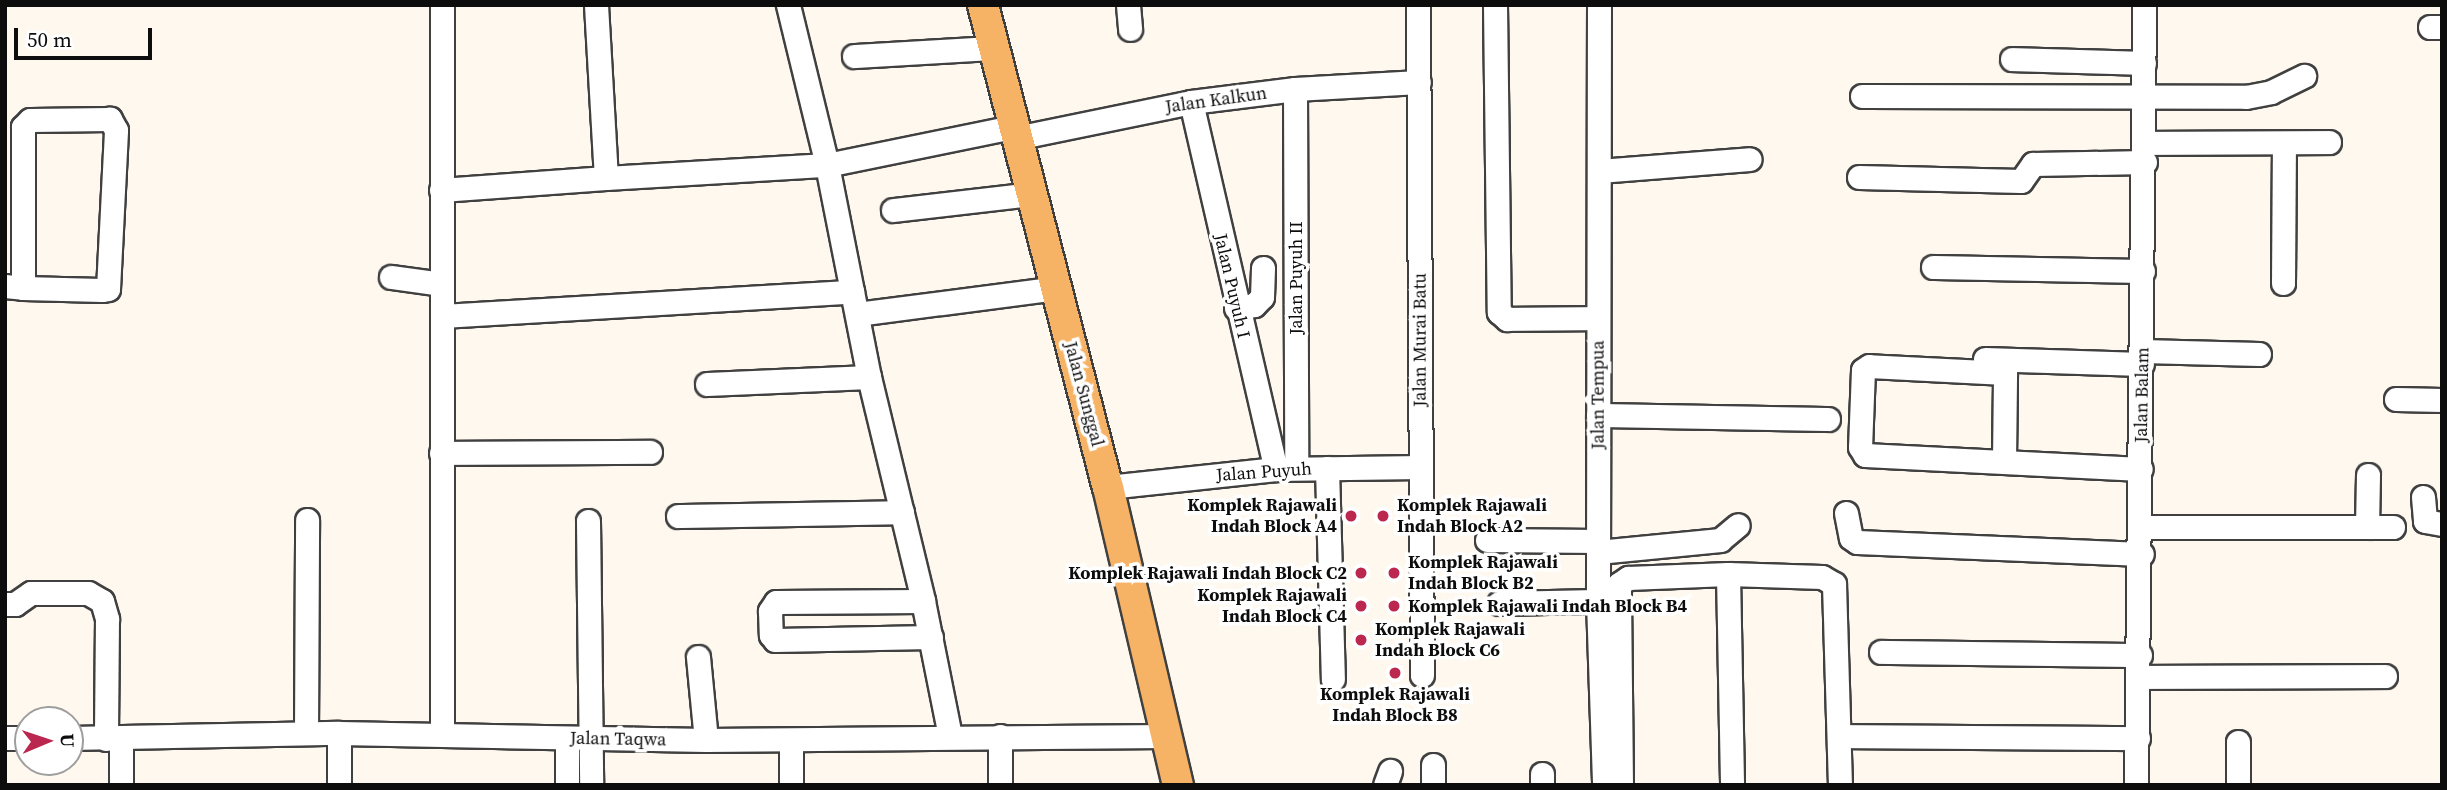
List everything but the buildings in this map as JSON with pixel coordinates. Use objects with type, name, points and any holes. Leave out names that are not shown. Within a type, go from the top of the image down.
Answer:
[{"type":"main road","name":"Jalan Sunggal","points":[[983,5],[1014,133],[1108,487],[1178,785]]},
{"type":"street","points":[[442,5],[442,734]]},
{"type":"street","points":[[596,5],[607,178]]},
{"type":"street","points":[[788,5],[827,165],[869,377],[923,601],[950,736]]},
{"type":"street","points":[[1129,5],[1130,29]]},
{"type":"street","name":"Jalan Murai Batu","points":[[1418,5],[1422,675]]},
{"type":"street","points":[[1494,5],[1499,312],[1507,319],[1598,318]]},
{"type":"street","name":"Jalan Tempua","points":[[1599,5],[1598,601],[1604,785]]},
{"type":"street","name":"Jalan Balam","points":[[2136,785],[2142,554],[2144,5]]},
{"type":"street","points":[[854,57],[993,48]]},
{"type":"street","points":[[2012,59],[2144,63]]},
{"type":"street","points":[[1862,96],[2246,97],[2271,92],[2304,76]]},
{"type":"street","name":"Jalan Kalkun","points":[[441,190],[827,165],[1191,102],[1295,89],[1419,82]]},
{"type":"street","name":"Jalan Puyuh II","points":[[1286,468],[1295,89]]},
{"type":"street","name":"Jalan Puyuh I","points":[[1191,102],[1236,309],[1286,468]]},
{"type":"street","points":[[30,120],[110,120],[116,130],[108,289],[14,287],[23,127],[30,120]]},
{"type":"street","points":[[1860,177],[2021,181],[2034,164],[2145,152],[2329,142]]},
{"type":"street","points":[[2283,283],[2284,143]]},
{"type":"street","points":[[1599,171],[1750,159]]},
{"type":"street","points":[[893,210],[1032,194]]},
{"type":"street","points":[[1933,267],[2143,271]]},
{"type":"street","points":[[1236,309],[1254,305],[1262,297],[1263,268]]},
{"type":"street","points":[[391,277],[442,284]]},
{"type":"street","points":[[442,316],[854,303],[1056,288]]},
{"type":"street","points":[[1877,355],[2142,358],[2259,354]]},
{"type":"street","points":[[2004,460],[2006,373],[1868,366],[1863,370],[1862,454],[2141,469]]},
{"type":"street","points":[[707,384],[869,377]]},
{"type":"street","points":[[2396,399],[2442,400]]},
{"type":"street","points":[[1598,415],[1828,419]]},
{"type":"street","points":[[441,453],[650,452]]},
{"type":"street","name":"Jalan Puyuh","points":[[1108,487],[1286,468],[1421,467]]},
{"type":"street","points":[[1327,468],[1333,679]]},
{"type":"street","points":[[2367,527],[2368,475]]},
{"type":"street","points":[[2423,497],[2425,522],[2442,524]]},
{"type":"street","points":[[678,516],[902,512]]},
{"type":"street","points":[[1846,513],[1851,537],[1857,542],[2142,554]]},
{"type":"street","points":[[306,733],[307,520]]},
{"type":"street","points":[[588,520],[590,785]]},
{"type":"street","points":[[1487,540],[1598,546],[1720,540],[1738,525]]},
{"type":"street","points":[[2142,527],[2393,527]]},
{"type":"street","points":[[1728,575],[1732,785]]},
{"type":"street","points":[[1621,785],[1619,584],[1628,578],[1728,575],[1822,577],[1834,584],[1841,736],[1840,785]]},
{"type":"street","points":[[5,604],[15,604],[30,593],[88,593],[102,601],[107,619],[113,738],[121,785]]},
{"type":"street","points":[[923,601],[776,602],[770,611],[771,635],[775,639],[931,637]]},
{"type":"street","points":[[1499,603],[1598,601]]},
{"type":"street","points":[[1881,652],[2385,676]]},
{"type":"street","points":[[698,657],[706,740]]},
{"type":"street","name":"Jalan Taqwa","points":[[84,738],[306,733],[706,740],[1166,736]]},
{"type":"street","points":[[339,733],[339,785]]},
{"type":"street","points":[[1000,736],[1000,785]]},
{"type":"street","points":[[1841,736],[2138,738]]},
{"type":"street","points":[[567,738],[567,785]]},
{"type":"street","points":[[791,740],[791,785]]},
{"type":"street","points":[[2238,742],[2238,785]]},
{"type":"place","name":"Komplek Rajawali Indah Block A4","points":[[1351,516]]},
{"type":"place","name":"Komplek Rajawali Indah Block A2","points":[[1383,516]]},
{"type":"place","name":"Komplek Rajawali Indah Block C2","points":[[1361,573]]},
{"type":"place","name":"Komplek Rajawali Indah Block B2","points":[[1394,573]]},
{"type":"place","name":"Komplek Rajawali Indah Block C4","points":[[1361,606]]},
{"type":"place","name":"Komplek Rajawali Indah Block B4","points":[[1394,606]]},
{"type":"place","name":"Komplek Rajawali Indah Block C6","points":[[1361,640]]},
{"type":"place","name":"Komplek Rajawali Indah Block B8","points":[[1395,673]]}]
